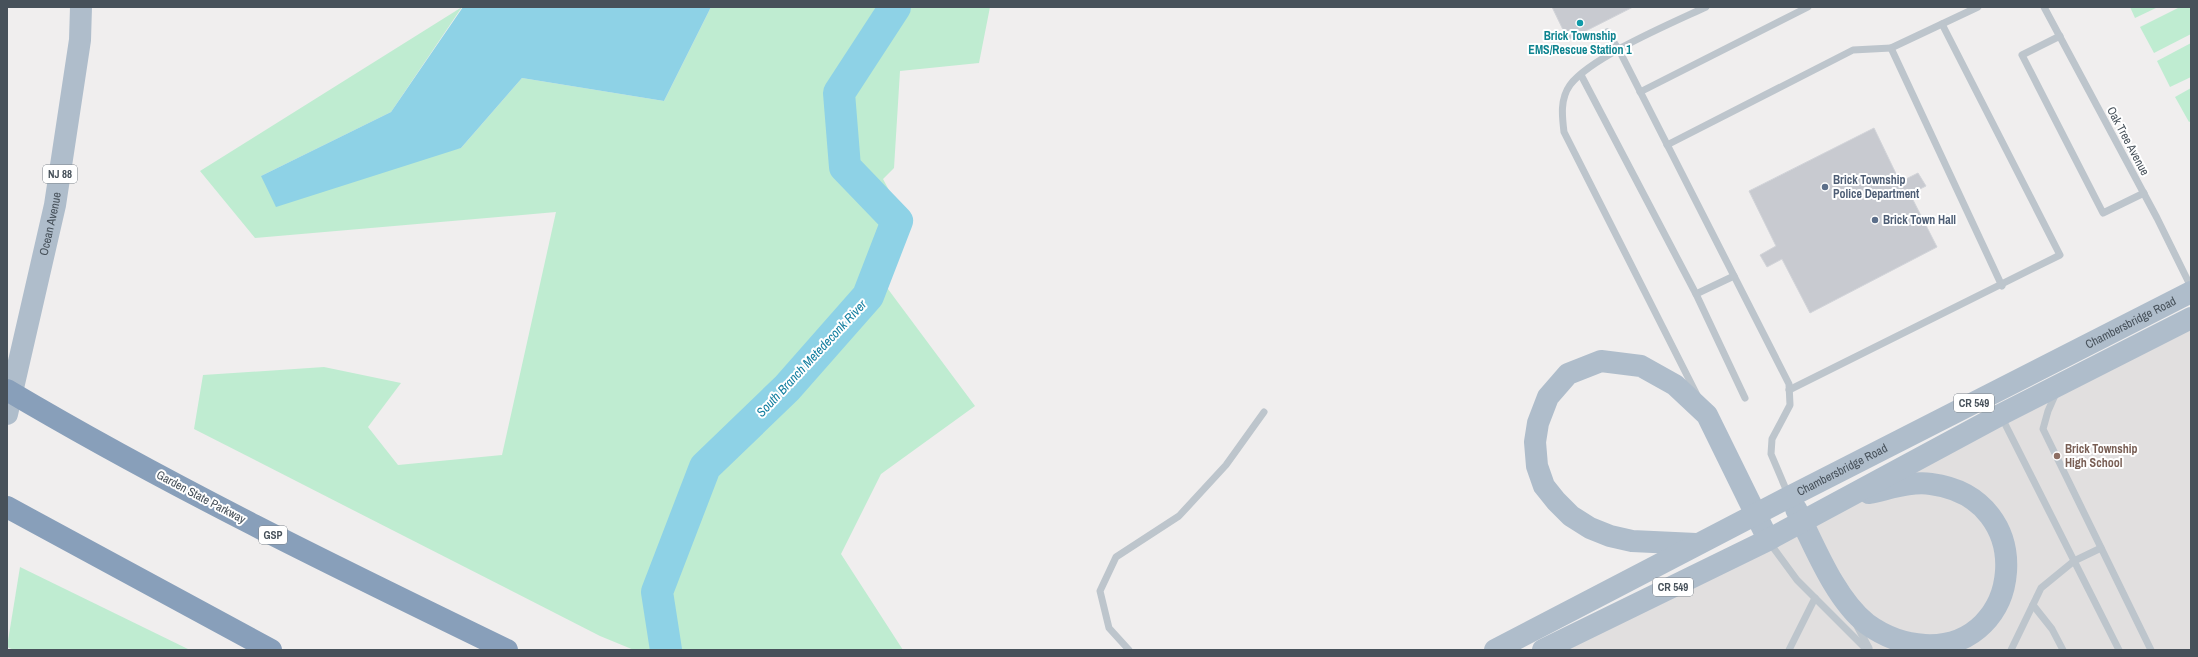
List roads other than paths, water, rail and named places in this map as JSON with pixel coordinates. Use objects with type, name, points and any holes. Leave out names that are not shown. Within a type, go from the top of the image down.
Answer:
[{"type":"highway","name":"Garden State Parkway","points":[[7,390],[44,412],[229,513],[507,650]]},
{"type":"highway","points":[[15,512],[271,650]]},
{"type":"main road","name":"Ocean Avenue","points":[[7,414],[55,205],[80,40],[81,7]]},
{"type":"main road","name":"Chambersbridge Road","points":[[1495,650],[1696,544],[1757,515],[1789,496],[2191,292]]},
{"type":"main road","name":"Chambersbridge Road","points":[[1543,650],[1768,540],[2000,415],[2191,318]]},
{"type":"main road","points":[[1696,544],[1632,541],[1610,536],[1590,528],[1566,511],[1544,486],[1538,466],[1535,442],[1538,423],[1548,397],[1568,374],[1601,361],[1641,366],[1675,386],[1707,415],[1768,540]]},
{"type":"main road","points":[[1789,496],[1838,592],[1866,623],[1885,635],[1906,644],[1935,646],[1954,642],[1973,634],[1987,620],[2000,599],[2006,578],[2008,558],[2003,538],[1994,521],[1982,506],[1968,496],[1952,489],[1932,484],[1917,483],[1846,498]]},
{"type":"lane","points":[[1706,7],[1619,50],[1581,75],[1570,86],[1561,110],[1564,132],[1707,415]]},
{"type":"lane","points":[[1640,92],[1808,7]]},
{"type":"lane","points":[[1667,145],[1853,50],[1890,48],[1978,7]]},
{"type":"lane","name":"Oak Tree Avenue","points":[[2044,7],[2144,193],[2191,287]]},
{"type":"lane","points":[[1789,390],[2002,286],[2060,255],[1942,24]]},
{"type":"lane","points":[[1607,32],[1619,50],[1789,384],[1790,405],[1772,439],[1772,454],[1789,496]]},
{"type":"lane","points":[[2060,36],[2022,55],[2103,213],[2144,193]]},
{"type":"lane","points":[[1890,48],[2002,286]]},
{"type":"lane","points":[[1581,75],[1696,294],[1745,398]]},
{"type":"lane","points":[[1696,294],[1734,276]]},
{"type":"lane","points":[[2061,384],[2048,411],[2043,429],[2151,650]]},
{"type":"lane","points":[[1129,650],[1109,628],[1100,591],[1116,557],[1180,516],[1226,465],[1264,412]]},
{"type":"lane","points":[[2000,415],[2119,650]]},
{"type":"lane","points":[[1768,540],[1798,580],[1869,650]]},
{"type":"lane","points":[[2011,650],[2041,588],[2074,561],[2101,548]]},
{"type":"lane","points":[[1838,592],[1869,650]]},
{"type":"lane","points":[[1789,650],[1815,598]]},
{"type":"lane","points":[[2033,605],[2052,629],[2063,650]]},
{"type":"water","points":[[463,7],[711,7],[664,101],[522,78],[461,148],[276,207],[261,176],[391,112]]},
{"type":"waterway","name":"South Branch Metedeconk River","points":[[666,650],[657,592],[705,467],[787,388],[868,296],[897,221],[845,167],[839,93],[895,7]]},
{"type":"place","name":"Brick Township EMS/Rescue Station 1","points":[[1580,23]]},
{"type":"place","name":"Brick Township Police Department","points":[[1825,187]]},
{"type":"place","name":"Brick Town Hall","points":[[1875,220]]},
{"type":"place","name":"Brick Township High School","points":[[2057,456]]}]
